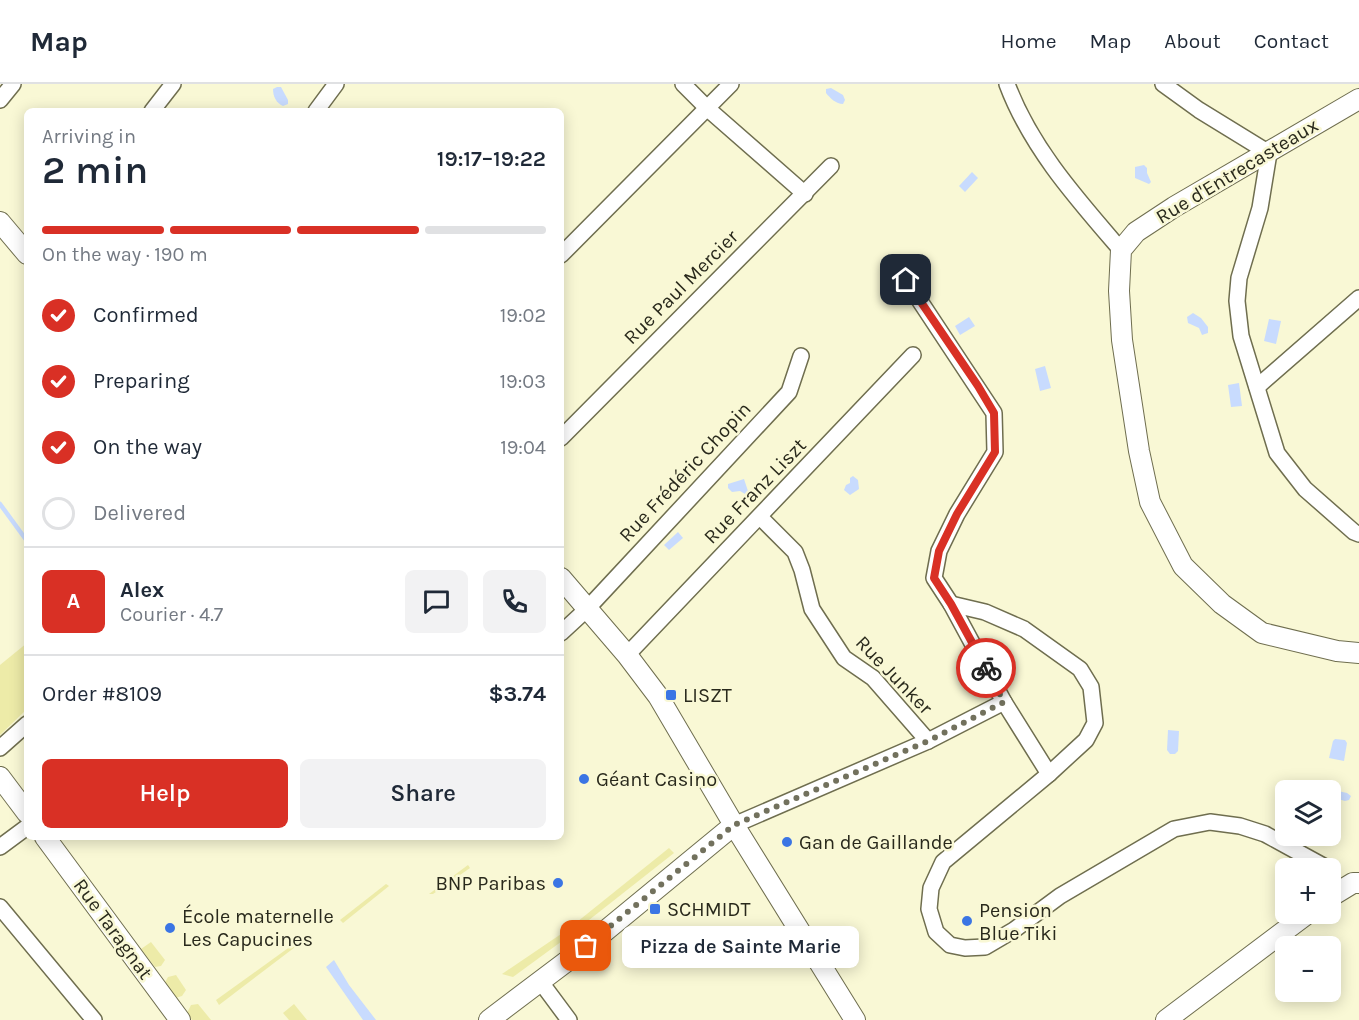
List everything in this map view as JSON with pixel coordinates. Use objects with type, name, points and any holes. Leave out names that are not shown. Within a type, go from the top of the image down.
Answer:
[{"type":"street","points":[[0,100],[13,84]]},
{"type":"street","points":[[154,108],[173,84]]},
{"type":"street","points":[[318,108],[336,84]]},
{"type":"street","points":[[683,84],[708,109],[805,194]]},
{"type":"street","points":[[564,252],[731,84]]},
{"type":"street","points":[[1007,84],[1017,111],[1069,191],[1121,250],[1119,291],[1122,340],[1139,451],[1150,502],[1183,566],[1222,604],[1262,633],[1337,651],[1359,653]]},
{"type":"street","points":[[1164,84],[1199,110],[1269,153],[1260,208],[1239,278],[1237,301],[1241,336],[1277,453],[1305,489],[1359,534]]},
{"type":"street","name":"Rue d'Entrecasteaux","points":[[1121,250],[1136,232],[1174,207],[1359,99]]},
{"type":"street","name":"Rue Paul Mercier","points":[[564,435],[831,166]]},
{"type":"street","points":[[0,222],[24,250]]},
{"type":"street","points":[[906,280],[994,413],[995,452],[957,514],[939,551],[934,578],[951,604],[1004,702],[1049,774]]},
{"type":"street","points":[[1257,387],[1359,298]]},
{"type":"street","name":"Rue Franz Liszt","points":[[627,655],[913,355]]},
{"type":"street","name":"Rue Frédéric Chopin","points":[[564,630],[587,609],[789,392],[801,356]]},
{"type":"street","name":"Rue Junker","points":[[760,518],[795,552],[812,609],[844,658],[873,678],[928,741]]},
{"type":"street","points":[[564,582],[627,655],[658,696],[734,825],[855,1020]]},
{"type":"street","points":[[951,604],[985,612],[1024,629],[1080,669],[1091,687],[1095,723],[1086,740],[1049,774],[943,862],[931,888],[929,909],[936,932],[950,945],[965,948],[985,947],[1014,930],[1060,896],[1174,829],[1210,822],[1240,826],[1265,834],[1308,858]]},
{"type":"street","points":[[489,1020],[595,939],[734,825],[928,741],[1004,702]]},
{"type":"street","points":[[0,748],[24,727]]},
{"type":"street","points":[[0,777],[24,809]]},
{"type":"street","points":[[0,847],[24,829]]},
{"type":"street","name":"Rue Taragnat","points":[[47,840],[180,1020]]},
{"type":"street","points":[[1341,876],[1356,883]]},
{"type":"street","points":[[1341,891],[1356,883]]},
{"type":"street","points":[[0,907],[94,1020]]},
{"type":"street","points":[[1166,1020],[1294,924]]},
{"type":"street","points":[[540,981],[569,1020]]},
{"type":"shaded area","points":[[24,645],[24,712],[0,735],[0,665]]},
{"type":"shaded area","points":[[669,848],[674,853],[575,931],[572,926]]},
{"type":"shaded area","points":[[468,865],[470,868],[433,894],[429,894]]},
{"type":"shaded area","points":[[386,884],[389,886],[343,923],[340,920]]},
{"type":"shaded area","points":[[564,932],[569,936],[513,977],[502,974]]},
{"type":"shaded area","points":[[307,938],[219,1005],[216,1000],[301,939]]},
{"type":"shaded area","points":[[151,942],[165,960],[161,966],[155,967],[141,949]]},
{"type":"shaded area","points":[[176,975],[186,990],[182,996],[175,998],[164,984],[168,977]]},
{"type":"shaded area","points":[[198,1004],[211,1020],[192,1020],[187,1013],[191,1005]]},
{"type":"shaded area","points":[[294,1004],[307,1020],[289,1020],[283,1013]]},
{"type":"water","points":[[281,87],[288,104],[281,105],[274,97],[273,89]]},
{"type":"water","points":[[831,88],[843,95],[845,100],[843,104],[831,99],[826,93],[826,89]]},
{"type":"water","points":[[1144,165],[1151,182],[1149,184],[1135,178],[1135,167]]},
{"type":"water","points":[[972,172],[978,178],[965,192],[959,186]]},
{"type":"water","points":[[1193,313],[1201,318],[1208,327],[1208,333],[1202,335],[1199,328],[1188,323],[1187,317]]},
{"type":"water","points":[[969,317],[975,326],[960,335],[955,326]]},
{"type":"water","points":[[1269,319],[1281,321],[1276,344],[1264,341]]},
{"type":"water","points":[[1045,366],[1051,388],[1040,391],[1035,369]]},
{"type":"water","points":[[1239,383],[1242,406],[1231,407],[1228,385]]},
{"type":"water","points":[[853,476],[858,480],[859,489],[850,495],[844,490]]},
{"type":"water","points":[[744,479],[748,491],[745,494],[740,491],[732,492],[728,488],[728,484]]},
{"type":"water","points":[[678,532],[683,538],[669,550],[664,545]]},
{"type":"water","points":[[1168,730],[1179,731],[1178,751],[1175,754],[1170,754],[1167,750]]},
{"type":"water","points":[[1335,739],[1345,740],[1347,743],[1344,761],[1329,758]]},
{"type":"water","points":[[1341,792],[1351,796],[1345,801],[1341,800]]},
{"type":"water","points":[[334,960],[349,985],[376,1020],[363,1020],[326,967]]},
{"type":"waterway","points":[[0,504],[24,537]]},
{"type":"way so far","points":[[586,946],[734,825],[928,741],[1004,702],[986,668]]},
{"type":"place","name":"LISZT","points":[[671,695]]},
{"type":"place","name":"Géant Casino","points":[[584,779]]},
{"type":"place","name":"Gan de Gaillande","points":[[787,842]]},
{"type":"place","name":"BNP Paribas","points":[[558,883]]},
{"type":"place","name":"SCHMIDT","points":[[655,909]]},
{"type":"place","name":"Pension Blue Tiki","points":[[967,921]]},
{"type":"place","name":"École maternelle Les Capucines","points":[[170,928]]},
{"type":"place","name":"Pizza de Sainte Marie","points":[[586,946]]},
{"type":"route","points":[[906,280],[994,413],[995,452],[957,514],[939,551],[934,578],[986,668]]}]
